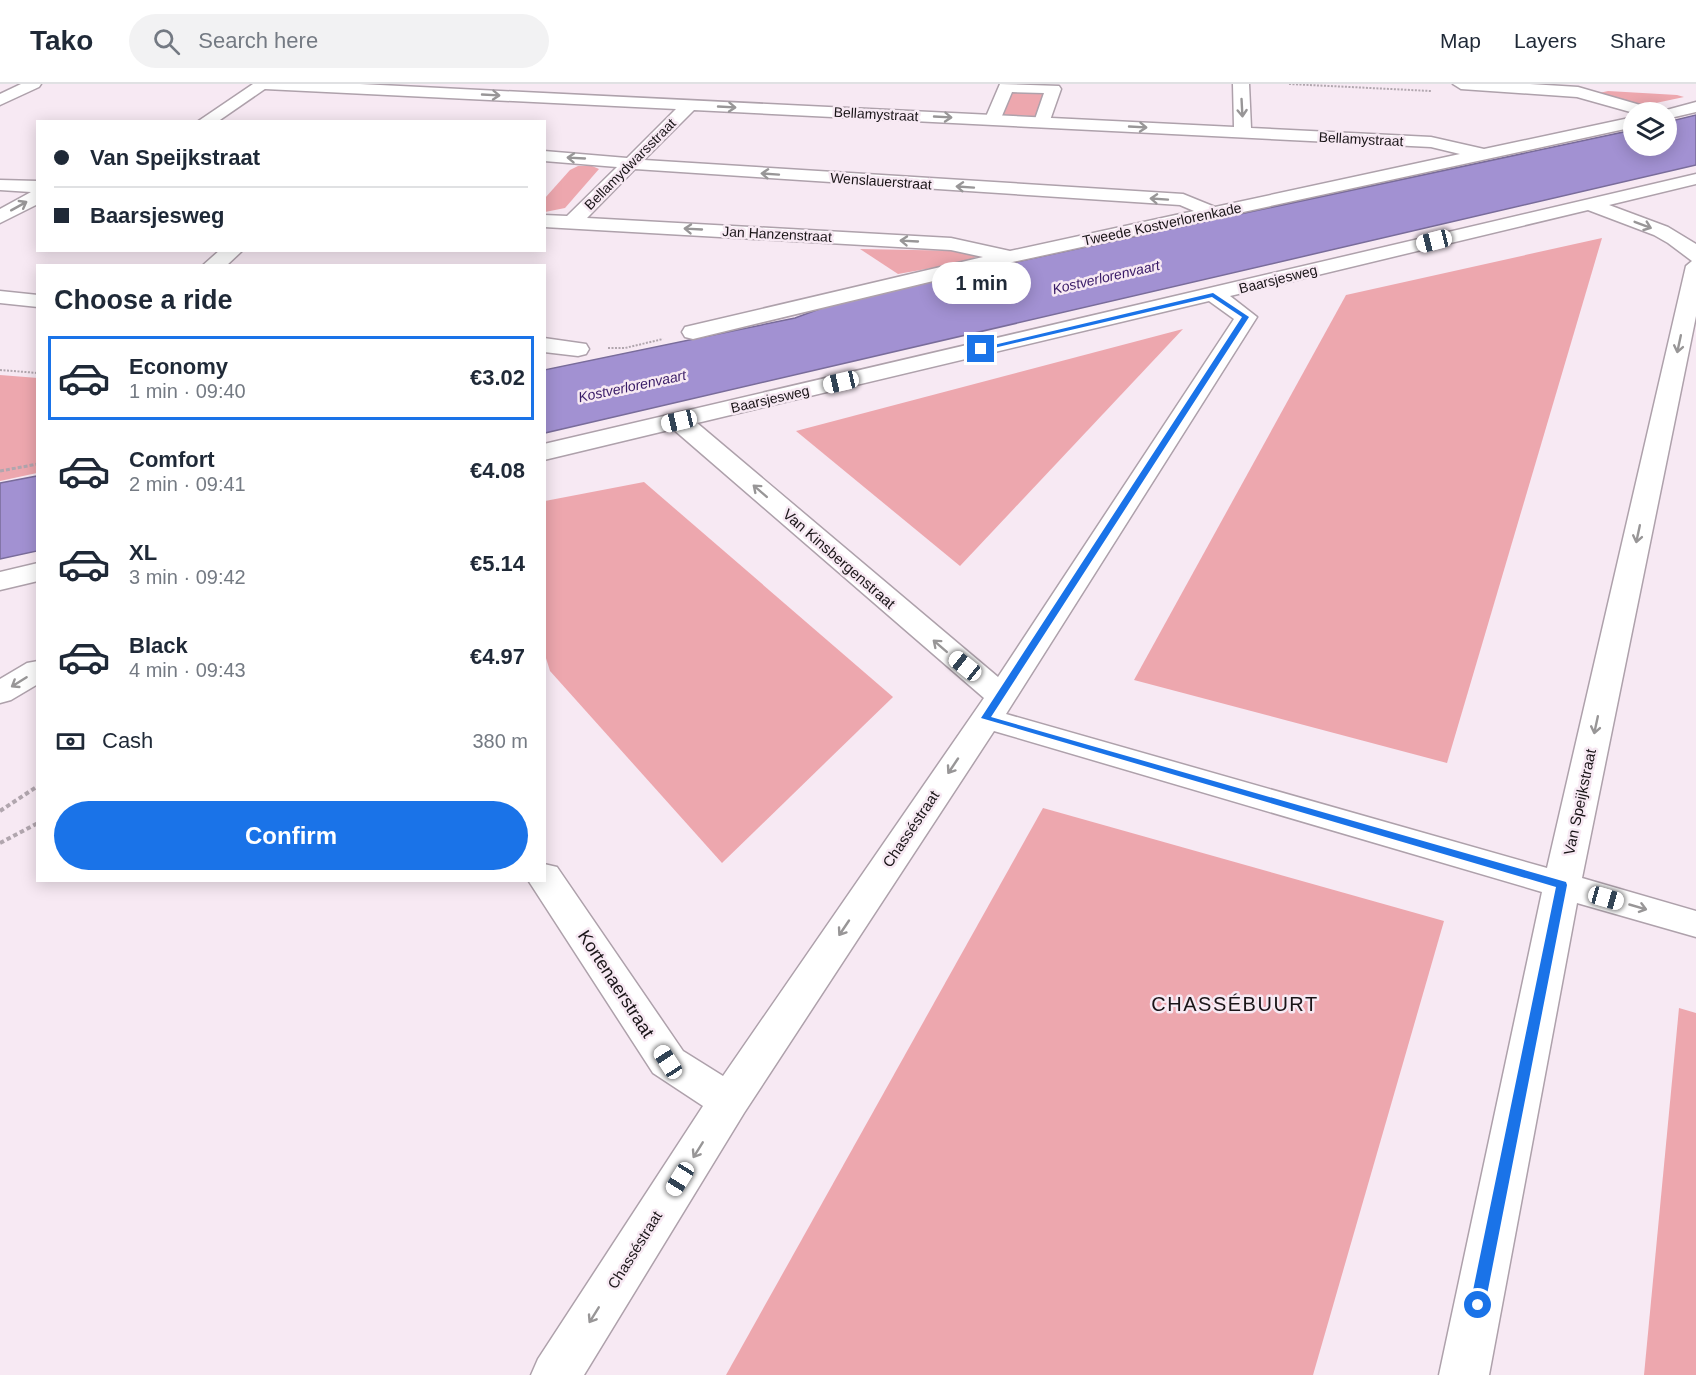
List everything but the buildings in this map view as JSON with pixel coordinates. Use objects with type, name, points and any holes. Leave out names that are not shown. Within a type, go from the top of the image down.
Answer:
[{"type":"street","points":[[0,100],[33,84]]},
{"type":"street","points":[[208,120],[264,84]]},
{"type":"street","name":"Bellamystraat","points":[[264,84],[1431,142],[1486,155]]},
{"type":"street","points":[[1241,84],[1243,132]]},
{"type":"street","points":[[1464,85],[1578,92],[1623,105]]},
{"type":"street","points":[[993,119],[1006,87],[1053,89],[1042,122]]},
{"type":"street","name":"Bellamydwarsstraat","points":[[571,223],[690,105]]},
{"type":"street","points":[[1677,111],[1696,107]]},
{"type":"street","name":"Tweede Kostverlorenkade","points":[[693,332],[1008,257],[1623,124]]},
{"type":"street","name":"Wenslauerstraat","points":[[546,156],[598,159],[656,167],[1183,200],[1216,212]]},
{"type":"street","name":"Baarsjesweg","points":[[546,452],[1696,179]]},
{"type":"street","points":[[0,185],[36,187]]},
{"type":"street","points":[[0,216],[36,197]]},
{"type":"street","points":[[1588,204],[1668,235],[1690,248],[1696,256]]},
{"type":"street","name":"Jan Hanzenstraat","points":[[546,221],[951,244],[969,246],[1008,257]]},
{"type":"street","points":[[215,264],[230,252]]},
{"type":"street","name":"Van Speijkstraat","points":[[1464,1375],[1562,885],[1696,266]]},
{"type":"street","name":"Chasséstraat","points":[[556,1375],[729,1101],[993,707],[1246,317],[1213,294]]},
{"type":"street","points":[[0,297],[36,301]]},
{"type":"street","points":[[546,345],[578,349]]},
{"type":"street","name":"Van Kinsbergenstraat","points":[[679,421],[993,707],[1562,885],[1696,924]]},
{"type":"street","points":[[0,581],[36,572]]},
{"type":"street","points":[[0,693],[36,671]]},
{"type":"street","name":"Kortenaerstraat","points":[[546,879],[668,1062],[729,1101]]},
{"type":"path","points":[[1289,84],[1469,93],[1464,85]]},
{"type":"path","points":[[578,349],[625,348],[693,332]]},
{"type":"path","points":[[0,370],[36,373]]},
{"type":"path","points":[[0,471],[36,464]]},
{"type":"path","points":[[0,811],[36,787]]},
{"type":"path","points":[[0,843],[36,824]]},
{"type":"shaded area","points":[[1001,86],[1057,89],[1049,117],[991,114]]},
{"type":"shaded area","points":[[1608,91],[1684,97],[1660,102],[1623,103],[1595,94]]},
{"type":"shaded area","points":[[578,166],[592,166],[599,169],[565,208],[546,212],[546,197],[570,170]]},
{"type":"shaded area","points":[[1602,238],[1447,763],[1134,680],[1346,295]]},
{"type":"shaded area","points":[[860,249],[966,251],[979,256],[960,263],[898,274]]},
{"type":"shaded area","points":[[1183,329],[960,566],[796,431]]},
{"type":"shaded area","points":[[0,375],[36,378],[36,473],[0,481]]},
{"type":"shaded area","points":[[644,482],[893,697],[722,863],[550,671],[546,658],[546,501]]},
{"type":"shaded area","points":[[1043,808],[1444,921],[1313,1375],[726,1375]]},
{"type":"shaded area","points":[[1679,1008],[1696,1013],[1696,1375],[1644,1375]]},
{"type":"water","name":"Kostverlorenvaart","points":[[1696,115],[1696,165],[546,433],[546,370],[795,318],[852,297],[1623,132],[1623,156],[1677,156],[1677,120]]},
{"type":"water","points":[[36,476],[36,551],[0,559],[0,483]]},
{"type":"district","name":"CHASSÉBUURT","points":[[1235,1004]]},
{"type":"route","points":[[981,349],[1213,294],[1246,317],[985,718],[1562,885],[1478,1305]]}]
